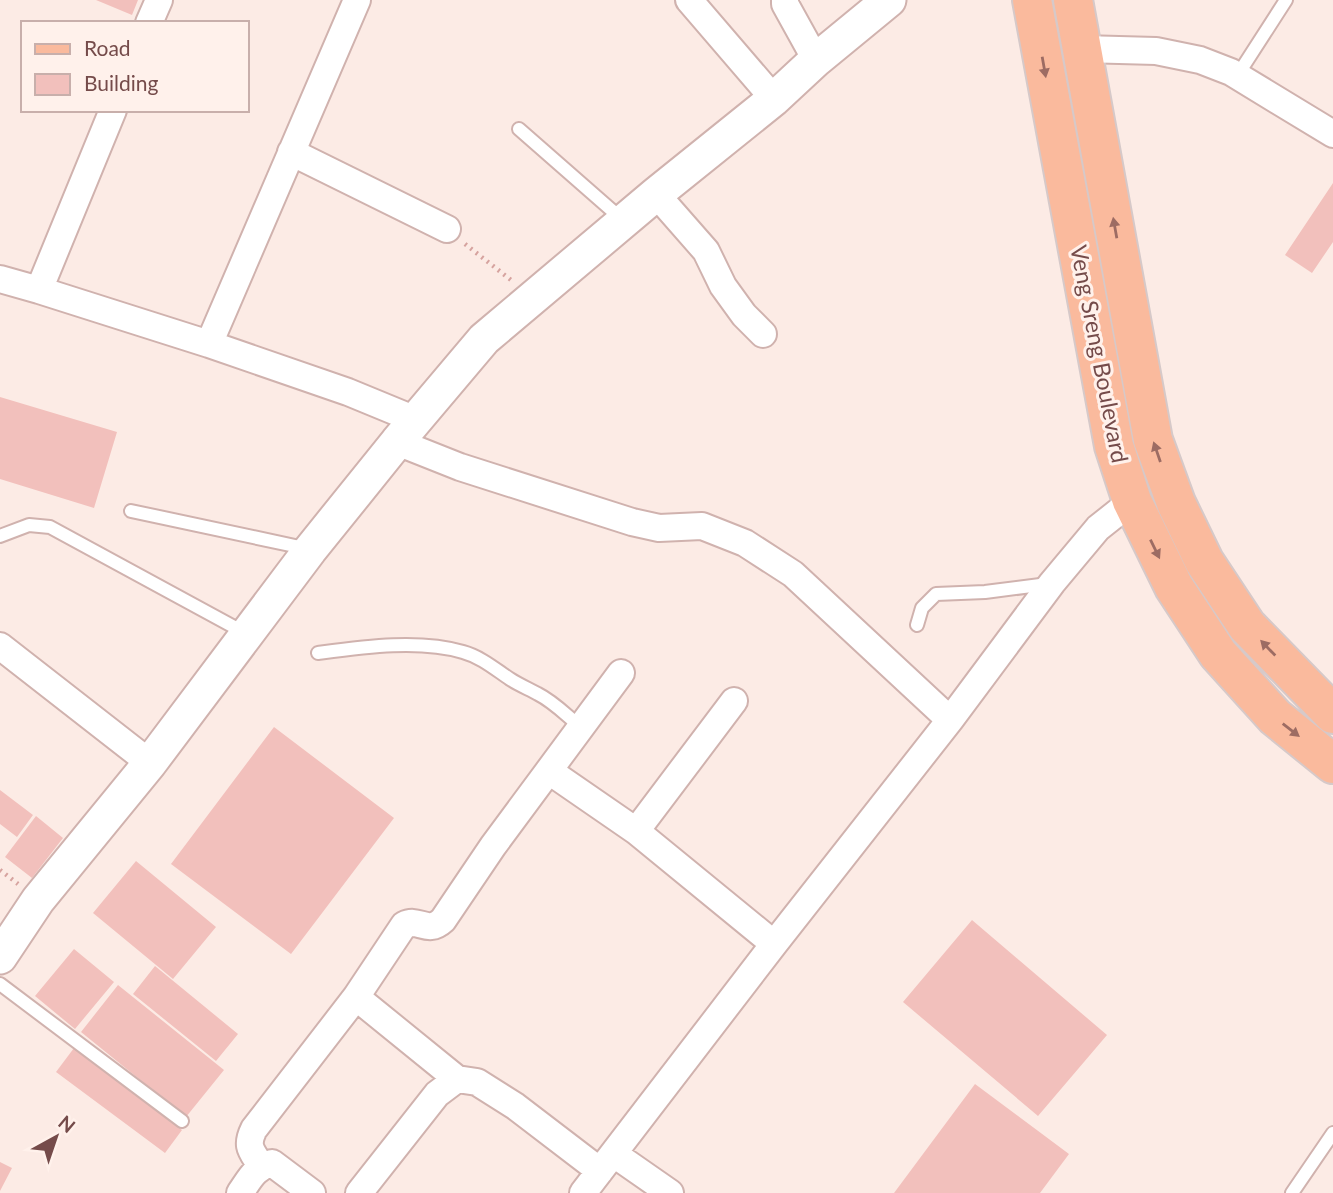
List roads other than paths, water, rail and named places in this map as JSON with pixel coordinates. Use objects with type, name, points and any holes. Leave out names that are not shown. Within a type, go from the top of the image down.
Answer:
[{"type":"main road","name":"Veng Sreng Boulevard","points":[[1031,0],[1114,446],[1132,501],[1174,587],[1218,653],[1275,717],[1333,764]]},
{"type":"main road","name":"Veng Sreng Boulevard","points":[[1073,0],[1153,440],[1176,503],[1205,561],[1247,626],[1333,714]]},
{"type":"street","points":[[150,21],[159,0]]},
{"type":"street","points":[[209,344],[358,0]]},
{"type":"street","points":[[689,0],[774,99]]},
{"type":"street","points":[[785,0],[816,60]]},
{"type":"street","points":[[0,957],[38,900],[150,763],[310,550],[484,339],[774,99],[816,60],[889,0]]},
{"type":"street","points":[[1082,50],[1156,51],[1200,60],[1237,76],[1332,131]]},
{"type":"street","points":[[39,290],[112,112]]},
{"type":"street","points":[[291,152],[447,229]]},
{"type":"street","points":[[656,194],[706,251],[723,286],[762,334]]},
{"type":"street","points":[[0,279],[209,344],[348,392],[460,467],[632,522],[659,527],[702,526],[745,542],[793,574],[950,720]]},
{"type":"street","points":[[583,1193],[950,720],[1052,583],[1098,528],[1132,501]]},
{"type":"street","points":[[0,646],[150,763]]},
{"type":"street","points":[[261,1166],[248,1146],[254,1129],[356,998],[404,925],[415,922],[428,927],[436,926],[443,920],[493,846],[621,673]]},
{"type":"street","points":[[636,831],[734,701]]},
{"type":"street","points":[[549,771],[636,831],[774,944]]},
{"type":"street","points":[[356,998],[457,1079],[477,1082],[607,1163],[670,1193]]},
{"type":"street","points":[[359,1193],[437,1094],[457,1079]]},
{"type":"street","points":[[240,1193],[255,1171],[272,1163],[312,1193]]},
{"type":"lane","points":[[1237,76],[1286,0]]},
{"type":"lane","points":[[519,130],[624,221]]},
{"type":"lane","points":[[131,511],[310,550]]},
{"type":"lane","points":[[0,536],[29,525],[50,527],[247,634]]},
{"type":"lane","points":[[917,625],[922,608],[936,594],[985,592],[1052,583]]},
{"type":"lane","points":[[318,653],[366,647],[413,646],[464,652],[539,694],[581,727]]},
{"type":"lane","points":[[0,984],[181,1121]]},
{"type":"lane","points":[[1292,1193],[1333,1133]]}]
